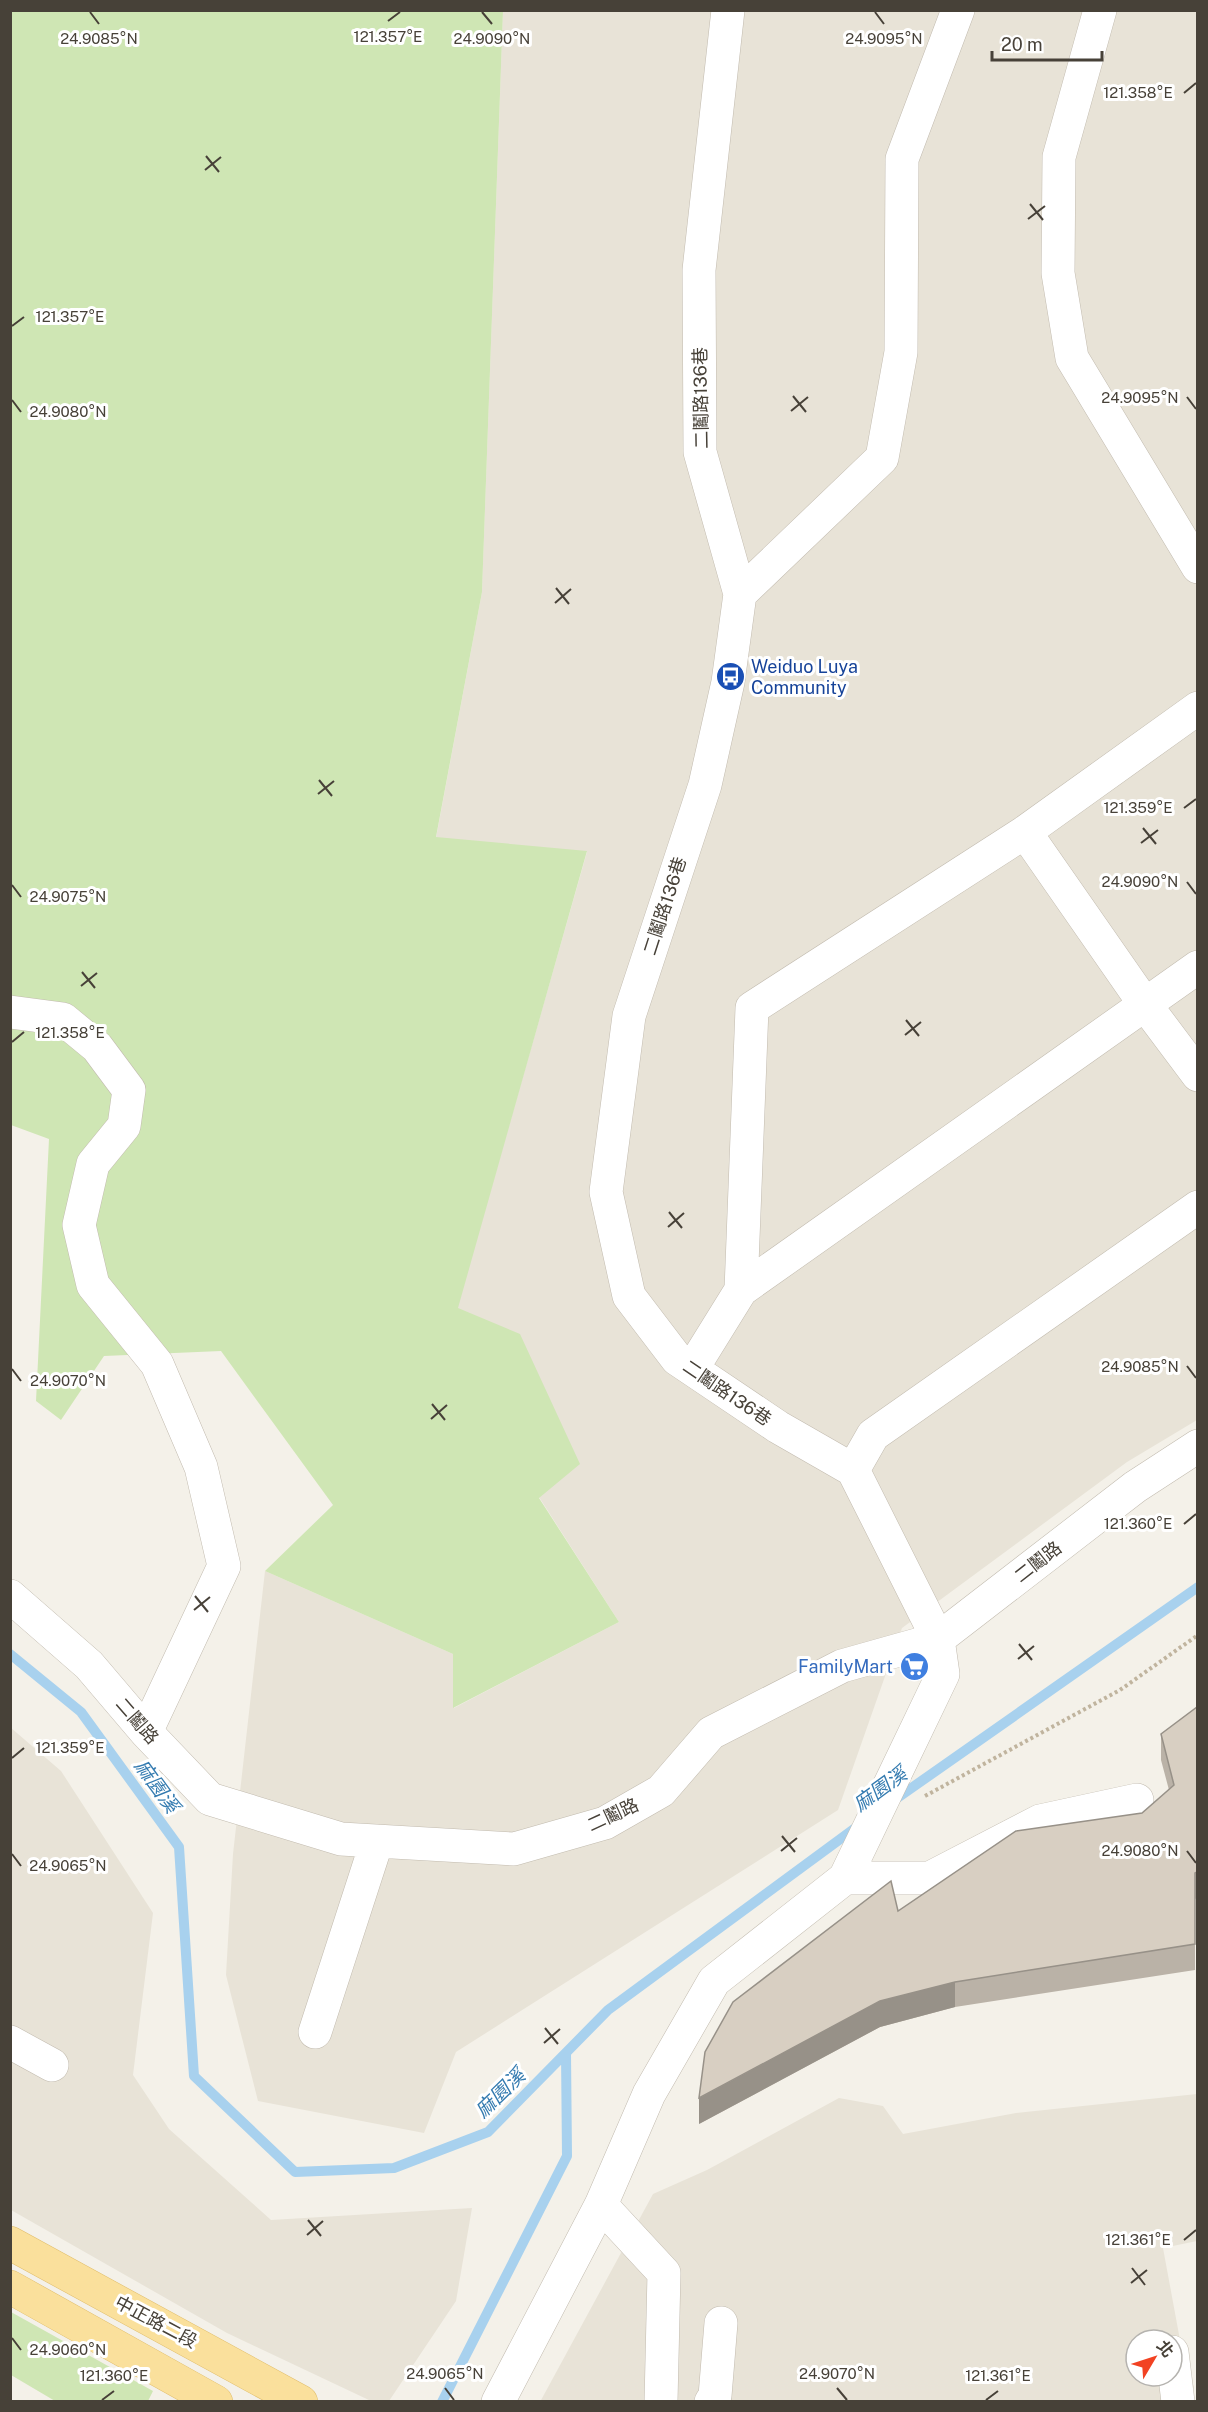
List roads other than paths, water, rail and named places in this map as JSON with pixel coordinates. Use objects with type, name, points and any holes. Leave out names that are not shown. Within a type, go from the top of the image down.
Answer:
[{"type":"main road","name":"中正路二段","points":[[10,2243],[301,2402]]},
{"type":"main road","points":[[10,2287],[216,2402]]},
{"type":"street","name":"二鬮路136巷","points":[[728,10],[699,270],[700,452],[740,594],[728,682],[705,785],[628,1016],[606,1192],[629,1296],[677,1359],[778,1427],[853,1470]]},
{"type":"street","points":[[740,594],[882,458],[901,352],[902,159],[958,10]]},
{"type":"street","points":[[1100,10],[1059,157],[1058,273],[1072,358],[1197,567]]},
{"type":"street","points":[[741,1290],[752,1008],[1025,832],[1197,708]]},
{"type":"street","points":[[1025,832],[1197,1075]]},
{"type":"street","points":[[692,1369],[741,1290],[786,1261],[1197,967]]},
{"type":"street","points":[[10,1012],[63,1019],[97,1047],[129,1090],[124,1126],[93,1164],[79,1225],[93,1285],[157,1364],[201,1467],[224,1566],[146,1732]]},
{"type":"street","points":[[498,2402],[601,2205],[648,2094],[714,1981],[845,1878],[943,1674],[938,1639],[853,1470],[873,1435],[1197,1207]]},
{"type":"street","name":"二鬮路","points":[[10,1596],[89,1665],[146,1732],[210,1799],[341,1839],[514,1850],[605,1823],[661,1791],[711,1732],[842,1666],[938,1639],[1135,1487],[1197,1446]]},
{"type":"street","points":[[845,1878],[930,1878],[1041,1821],[1137,1800]]},
{"type":"street","points":[[315,2032],[377,1841]]},
{"type":"street","points":[[10,2042],[52,2065]]},
{"type":"street","points":[[601,2205],[664,2273],[661,2402]]},
{"type":"street","points":[[711,2402],[715,2396],[721,2323]]},
{"type":"waterway","name":"麻園溪","points":[[893,1801],[1198,1587]]},
{"type":"waterway","name":"麻園溪","points":[[10,1654],[81,1712],[179,1847],[194,2076],[295,2172],[394,2168],[488,2132],[608,2010],[858,1826]]},
{"type":"waterway","points":[[442,2402],[567,2156],[566,2053]]},
{"type":"place","name":"Weiduo Luya Community","points":[[730,677]]},
{"type":"place","name":"FamilyMart","points":[[914,1667]]}]
